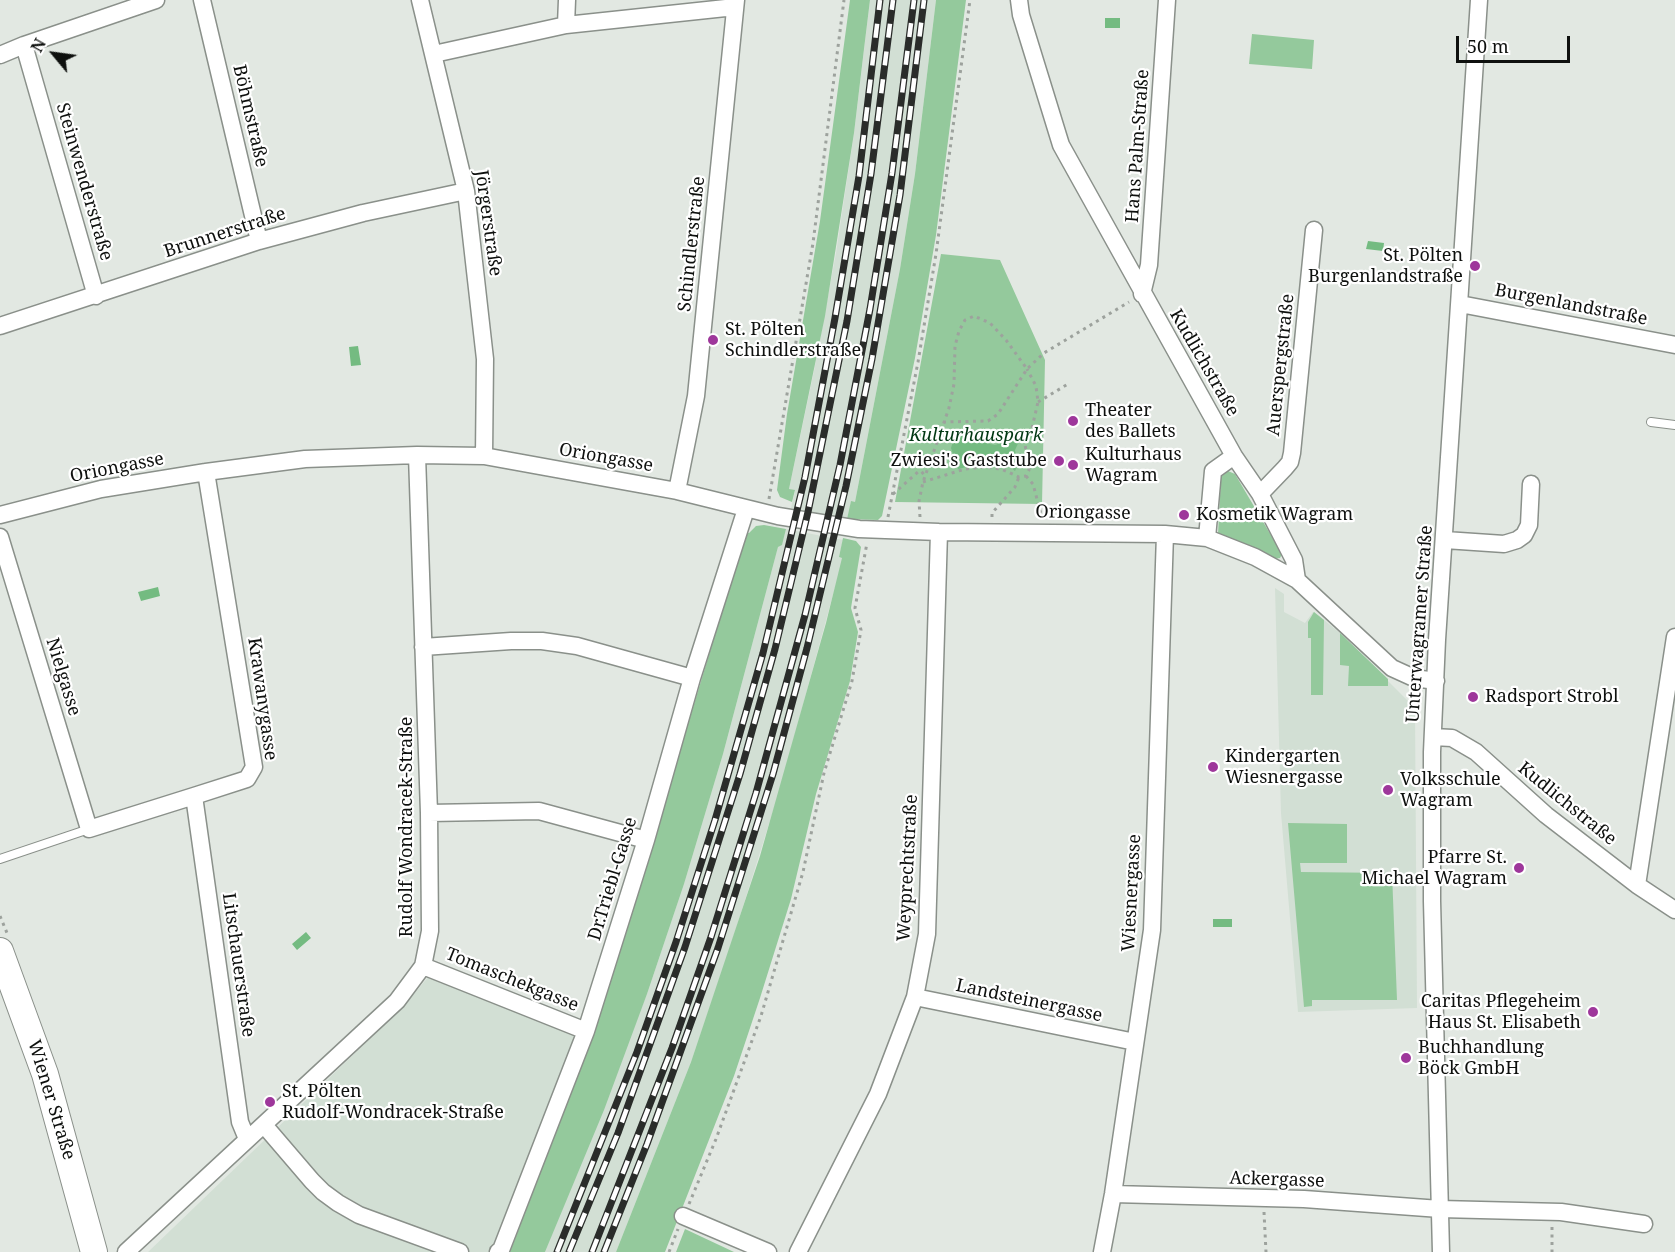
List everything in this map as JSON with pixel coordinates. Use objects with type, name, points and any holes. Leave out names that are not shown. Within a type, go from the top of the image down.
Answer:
[{"type":"main road","name":"Wiener Straße","points":[[0,951],[45,1074],[94,1252]]},
{"type":"street","points":[[0,55],[156,0]]},
{"type":"street","name":"Böhmstraße","points":[[202,0],[259,241]]},
{"type":"street","name":"Jörgerstraße","points":[[420,0],[466,191],[485,359],[484,456]]},
{"type":"street","points":[[566,25],[567,0]]},
{"type":"street","name":"Kudlichstraße","points":[[1019,0],[1021,15],[1060,145],[1234,456],[1260,494],[1294,560],[1297,580]]},
{"type":"street","name":"Hans Palm-Straße","points":[[1142,294],[1149,265],[1167,0]]},
{"type":"street","name":"Unterwagramer Straße","points":[[1441,1252],[1431,801],[1436,681],[1479,0]]},
{"type":"street","points":[[434,54],[566,25],[735,3]]},
{"type":"street","name":"Schindlerstraße","points":[[677,491],[696,396],[735,3]]},
{"type":"street","name":"Steinwenderstraße","points":[[24,45],[96,296]]},
{"type":"street","name":"Brunnerstraße","points":[[0,326],[259,241],[363,213],[466,191]]},
{"type":"street","name":"Auerspergstraße","points":[[1260,494],[1290,462],[1292,453],[1314,230]]},
{"type":"street","name":"Burgenlandstraße","points":[[1460,304],[1675,345]]},
{"type":"street","name":"Oriongasse","points":[[0,515],[101,489],[305,459],[417,455],[484,456],[677,491],[766,513],[878,530],[1165,534],[1207,538],[1255,557],[1297,580]]},
{"type":"street","name":"Rudolf Wondracek-Straße","points":[[126,1252],[397,1001],[423,966],[430,931],[429,813],[417,455]]},
{"type":"street","points":[[1207,538],[1213,471],[1234,456]]},
{"type":"street","name":"Krawanygasse","points":[[89,829],[247,779],[254,767],[206,472]]},
{"type":"street","points":[[1445,540],[1504,544],[1517,540],[1524,535],[1528,525],[1531,484]]},
{"type":"street","name":"Dr.Triebl-Gasse","points":[[498,1252],[501,1250],[586,1031],[646,840],[692,678],[746,509]]},
{"type":"street","name":"Weyprechtstraße","points":[[798,1252],[878,1094],[915,997],[927,934],[939,532]]},
{"type":"street","name":"Wiesnergasse","points":[[1102,1252],[1113,1194],[1152,930],[1165,534]]},
{"type":"street","name":"Nielgasse","points":[[0,537],[89,829]]},
{"type":"street","points":[[1297,580],[1392,668],[1414,678],[1436,681]]},
{"type":"street","points":[[1637,885],[1675,637]]},
{"type":"street","points":[[423,647],[511,640],[542,641],[577,646],[692,678]]},
{"type":"street","name":"Kudlichstraße","points":[[1433,737],[1452,738],[1476,752],[1546,815],[1637,885],[1675,909]]},
{"type":"street","name":"Litschauerstraße","points":[[194,796],[240,1122],[248,1139]]},
{"type":"street","points":[[429,813],[539,811],[646,840]]},
{"type":"street","name":"Tomaschekgasse","points":[[423,966],[586,1031]]},
{"type":"street","name":"Landsteinergasse","points":[[915,997],[1136,1042]]},
{"type":"street","points":[[264,1125],[312,1181],[338,1203],[359,1215],[460,1252]]},
{"type":"street","name":"Ackergasse","points":[[1113,1194],[1264,1198],[1440,1209],[1551,1211],[1644,1224]]},
{"type":"street","points":[[683,1216],[768,1252]]},
{"type":"lane","points":[[1650,422],[1675,425]]},
{"type":"lane","name":"Krawanygasse","points":[[0,860],[89,829]]},
{"type":"path","points":[[766,513],[813,243],[844,0]]},
{"type":"path","points":[[669,1252],[716,1139],[761,1016],[803,872],[824,773],[852,681],[861,630],[855,608],[891,495],[918,363],[936,254],[970,0]]},
{"type":"path","points":[[943,422],[987,421],[998,414],[1027,369],[1044,353],[1142,294]]},
{"type":"path","points":[[920,531],[919,501],[954,384],[955,346],[958,331],[965,320],[974,316],[990,323],[1006,339],[1036,386],[1038,402],[1032,428],[1025,444],[1029,470],[1026,476]]},
{"type":"path","points":[[1038,402],[1068,384]]},
{"type":"path","points":[[923,482],[949,473],[984,467],[1019,477],[1026,476]]},
{"type":"path","points":[[891,495],[918,472],[921,471],[925,476]]},
{"type":"path","points":[[1026,476],[1035,490],[1044,532]]},
{"type":"path","points":[[991,532],[992,513],[1015,487],[1019,477]]},
{"type":"path","points":[[1264,1198],[1266,1252]]},
{"type":"path","points":[[1551,1211],[1552,1252]]},
{"type":"shaded area","points":[[870,0],[936,0],[915,174],[900,269],[855,502],[851,502],[847,519],[791,508],[795,491],[789,489],[836,253],[854,133]]},
{"type":"shaded area","points":[[1105,18],[1120,18],[1120,28],[1105,28]]},
{"type":"shaded area","points":[[1368,241],[1384,243],[1383,251],[1366,249]]},
{"type":"shaded area","points":[[358,346],[361,365],[351,366],[349,347]]},
{"type":"shaded area","points":[[976,431],[981,442],[995,445],[1010,440],[1013,431],[1024,431],[1015,450],[1018,465],[1015,471],[1006,463],[971,458],[971,466],[958,469],[951,448],[956,432]]},
{"type":"shaded area","points":[[786,529],[843,540],[839,557],[843,558],[780,789],[728,954],[691,1062],[616,1252],[545,1252],[647,994],[684,884],[723,754],[778,547],[782,544]]},
{"type":"shaded area","points":[[158,587],[160,596],[141,601],[138,592]]},
{"type":"shaded area","points":[[1275,588],[1284,594],[1284,612],[1305,623],[1314,612],[1340,633],[1415,708],[1417,1008],[1298,1012],[1281,813]]},
{"type":"shaded area","points":[[1213,919],[1232,919],[1232,927],[1213,927]]},
{"type":"shaded area","points":[[306,932],[311,938],[297,950],[292,944]]},
{"type":"shaded area","points":[[429,976],[590,1039],[510,1252],[148,1252],[404,1006]]},
{"type":"green space","points":[[850,0],[870,0],[854,133],[825,316],[789,489],[795,490],[792,502],[780,497],[777,490],[787,414],[820,221]]},
{"type":"green space","points":[[936,0],[966,0],[936,235],[915,358],[882,516],[878,520],[847,519],[851,501],[855,502],[900,269],[915,174]]},
{"type":"green space","points":[[1252,34],[1314,40],[1312,69],[1249,64]]},
{"type":"green space","name":"Kulturhauspark","points":[[941,254],[1000,260],[1045,360],[1042,504],[895,502]]},
{"type":"green space","points":[[1228,471],[1235,474],[1282,554],[1280,558],[1274,559],[1218,534],[1221,477]]},
{"type":"green space","points":[[756,526],[786,529],[782,545],[778,547],[723,754],[684,884],[647,994],[604,1110],[545,1252],[510,1252],[582,1064],[626,928],[746,533]]},
{"type":"green space","points":[[843,538],[856,541],[861,547],[851,608],[858,632],[850,681],[816,794],[791,899],[760,998],[734,1076],[665,1252],[616,1252],[691,1062],[760,856],[826,623],[842,558],[839,557]]},
{"type":"green space","points":[[1314,612],[1324,620],[1323,695],[1311,695],[1311,638],[1308,638],[1308,622]]},
{"type":"green space","points":[[1340,633],[1388,679],[1388,686],[1348,686],[1349,666],[1340,665]]},
{"type":"green space","points":[[1288,823],[1347,824],[1347,863],[1300,863],[1301,872],[1392,873],[1397,1000],[1312,1000],[1312,1006],[1304,1007]]},
{"type":"green space","points":[[685,1229],[734,1252],[676,1252]]},
{"type":"railway","points":[[557,1252],[637,1052],[676,942],[715,820],[763,653],[805,477],[835,318],[859,176],[880,0]]},
{"type":"railway","points":[[569,1252],[618,1133],[685,947],[740,774],[775,649],[808,512],[847,321],[871,174],[893,0]]},
{"type":"railway","points":[[592,1252],[672,1048],[711,937],[756,793],[805,615],[840,465],[870,309],[892,173],[914,0]]},
{"type":"railway","points":[[604,1252],[647,1144],[718,948],[773,774],[807,648],[846,486],[872,359],[900,195],[924,0]]},
{"type":"place","name":"St. Pölten Burgenlandstraße","points":[[1475,266]]},
{"type":"place","name":"St. Pölten Schindlerstraße","points":[[713,340]]},
{"type":"place","name":"Theater des Ballets","points":[[1073,421]]},
{"type":"place","name":"Zwiesi's Gaststube","points":[[1059,461]]},
{"type":"place","name":"Kulturhaus Wagram","points":[[1073,465]]},
{"type":"place","name":"Kosmetik Wagram","points":[[1184,515]]},
{"type":"place","name":"Radsport Strobl","points":[[1473,697]]},
{"type":"place","name":"Kindergarten Wiesnergasse","points":[[1213,767]]},
{"type":"place","name":"Volksschule Wagram","points":[[1388,790]]},
{"type":"place","name":"Pfarre St. Michael Wagram","points":[[1519,868]]},
{"type":"place","name":"Caritas Pflegeheim Haus St. Elisabeth","points":[[1593,1012]]},
{"type":"place","name":"Buchhandlung Böck GmbH","points":[[1406,1058]]},
{"type":"place","name":"St. Pölten Rudolf-Wondracek-Straße","points":[[270,1102]]}]
